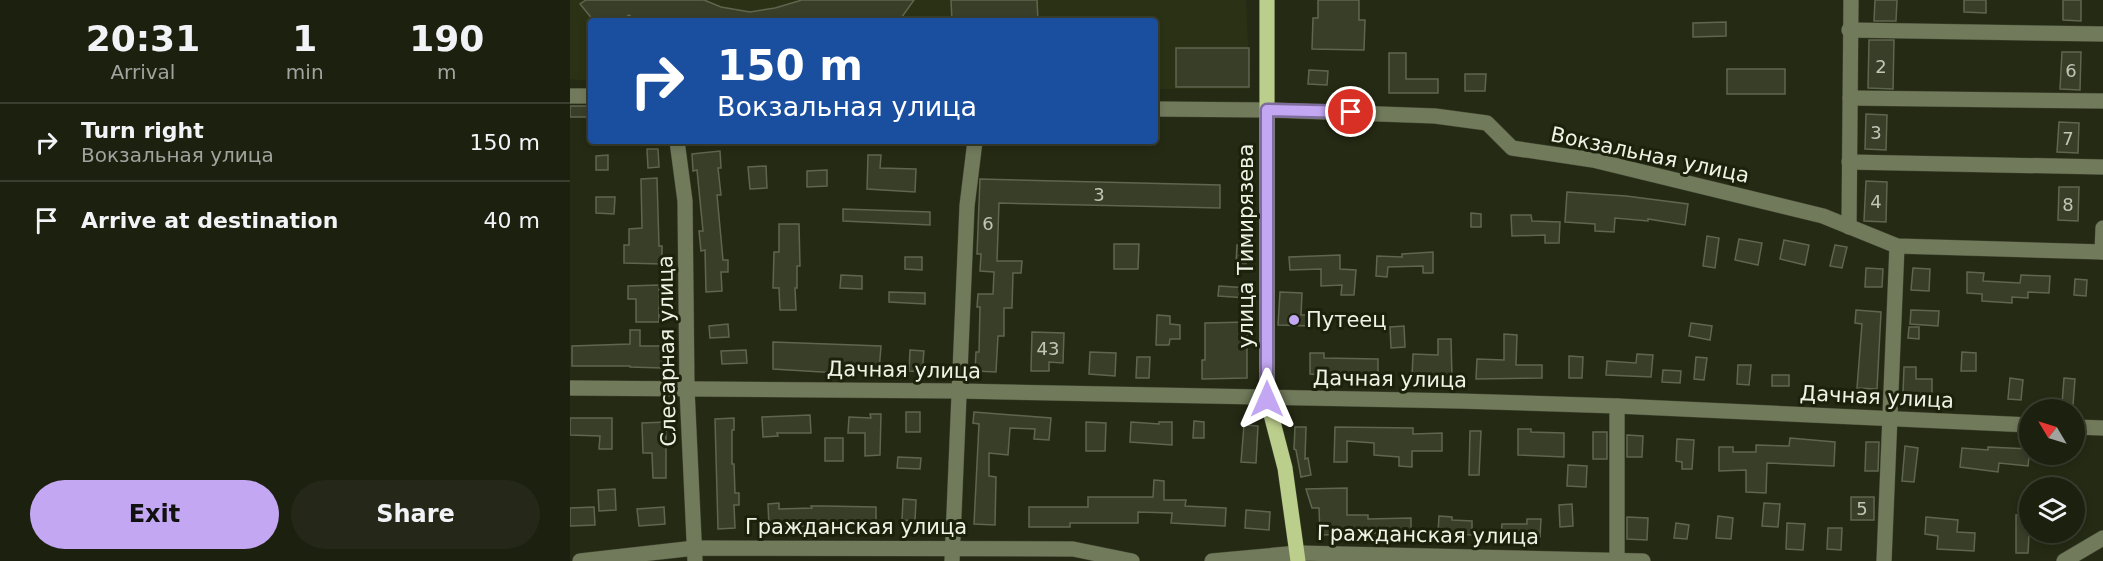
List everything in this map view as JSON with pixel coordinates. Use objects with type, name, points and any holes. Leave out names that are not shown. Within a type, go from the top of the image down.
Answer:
[{"type":"main road","name":"улица Тимирязева","points":[[1268,0],[1267,399],[1285,468],[1298,557]]},
{"type":"street","points":[[1849,227],[1851,0]]},
{"type":"street","points":[[1849,30],[2103,34]]},
{"type":"street","points":[[570,96],[588,96]]},
{"type":"street","points":[[1850,98],[2103,101]]},
{"type":"street","name":"Вокзальная улица","points":[[1158,109],[1435,116],[1486,123],[1512,148],[1593,160],[1823,216],[1898,246],[2103,252]]},
{"type":"street","name":"Слесарная улица","points":[[677,144],[685,201],[687,389],[695,554]]},
{"type":"street","points":[[952,554],[967,206],[975,144]]},
{"type":"street","points":[[1849,162],[2103,167]]},
{"type":"street","points":[[2103,228],[2103,252]]},
{"type":"street","points":[[1884,561],[1898,246]]},
{"type":"street","name":"Дачная улица","points":[[570,388],[958,391],[1267,399],[1459,401],[2019,424]]},
{"type":"street","points":[[1617,406],[1617,560]]},
{"type":"street","points":[[2085,427],[2103,428]]},
{"type":"street","points":[[2064,561],[2103,538]]},
{"type":"street","name":"Гражданская улица","points":[[580,561],[695,554],[952,554],[1073,549],[1132,561]]},
{"type":"street","name":"Гражданская улица","points":[[1212,561],[1298,557],[1643,561]]},
{"type":"shaded area","points":[[570,0],[1246,0],[1250,89],[1158,89],[1158,18],[588,18],[588,81],[570,79]]},
{"type":"building","points":[[586,0],[704,0],[721,7],[750,12],[802,0],[914,0],[901,18],[633,18],[629,15],[624,18],[592,18],[580,4]]},
{"type":"building","points":[[951,0],[1037,0],[1038,18],[952,18]]},
{"type":"building","points":[[1318,0],[1359,0],[1359,20],[1365,20],[1364,50],[1312,49],[1313,18],[1318,18]]},
{"type":"building","points":[[1875,0],[1897,0],[1896,21],[1874,21]]},
{"type":"building","points":[[1964,0],[1986,0],[1986,13],[1964,12]]},
{"type":"building","points":[[2063,0],[2081,0],[2081,21],[2063,20]]},
{"type":"building","points":[[1726,22],[1726,36],[1693,37],[1693,23]]},
{"type":"building","points":[[1869,40],[1894,40],[1893,89],[1868,88]]},
{"type":"building","points":[[1176,48],[1249,48],[1249,87],[1176,87]]},
{"type":"building","points":[[2062,52],[2081,52],[2080,90],[2060,89]]},
{"type":"building","points":[[1389,53],[1406,53],[1406,79],[1438,79],[1438,93],[1389,93]]},
{"type":"building","points":[[1727,69],[1785,69],[1785,94],[1727,94]]},
{"type":"building","points":[[1309,70],[1328,71],[1327,85],[1308,84]]},
{"type":"building","points":[[1465,74],[1486,74],[1485,91],[1465,91]]},
{"type":"building","points":[[570,106],[588,106],[588,117],[570,117]]},
{"type":"building","points":[[1866,114],[1887,115],[1886,150],[1865,149]]},
{"type":"building","points":[[2059,122],[2079,123],[2078,153],[2057,152]]},
{"type":"building","points":[[647,149],[658,149],[659,167],[648,168]]},
{"type":"building","points":[[720,151],[721,168],[718,168],[721,195],[717,195],[723,260],[728,260],[728,272],[721,272],[722,291],[706,292],[705,250],[701,251],[699,231],[703,231],[697,170],[693,171],[692,154]]},
{"type":"building","points":[[608,155],[608,170],[596,170],[596,156]]},
{"type":"building","points":[[868,155],[881,155],[880,168],[916,169],[915,192],[867,189]]},
{"type":"building","points":[[766,166],[767,188],[750,189],[748,167]]},
{"type":"building","points":[[827,170],[827,186],[807,187],[807,171]]},
{"type":"building","points":[[657,178],[659,246],[662,246],[662,264],[624,263],[624,245],[629,245],[629,229],[642,228],[641,179]]},
{"type":"building","points":[[980,179],[1220,185],[1220,208],[999,203],[997,261],[1022,261],[1021,273],[1013,273],[1012,308],[1004,308],[1004,336],[998,336],[996,372],[975,371],[976,352],[979,352],[978,294],[993,294],[994,272],[980,271],[981,254],[977,254]]},
{"type":"building","points":[[1866,181],[1887,182],[1886,222],[1864,221]]},
{"type":"building","points":[[2059,187],[2079,187],[2078,221],[2058,220]]},
{"type":"building","points":[[1567,192],[1626,196],[1688,204],[1685,225],[1648,219],[1648,221],[1615,218],[1614,232],[1595,231],[1595,224],[1565,222]]},
{"type":"building","points":[[596,197],[615,197],[614,214],[596,213]]},
{"type":"building","points":[[843,209],[930,212],[930,225],[843,221]]},
{"type":"building","points":[[1471,213],[1481,214],[1481,227],[1471,227]]},
{"type":"building","points":[[1511,215],[1531,215],[1532,221],[1560,222],[1559,243],[1545,243],[1545,235],[1512,236]]},
{"type":"building","points":[[779,224],[799,224],[800,266],[797,266],[797,288],[795,288],[796,310],[780,310],[779,288],[773,288],[774,252],[779,252]]},
{"type":"building","points":[[1707,236],[1719,238],[1715,268],[1703,266]]},
{"type":"building","points":[[1739,239],[1762,243],[1758,265],[1735,260]]},
{"type":"building","points":[[1784,240],[1809,245],[1805,265],[1780,259]]},
{"type":"building","points":[[1114,244],[1139,244],[1138,269],[1114,269]]},
{"type":"building","points":[[1237,245],[1247,246],[1246,264],[1236,263]]},
{"type":"building","points":[[1835,245],[1847,247],[1842,268],[1830,266]]},
{"type":"building","points":[[1433,252],[1433,273],[1423,273],[1423,266],[1388,267],[1387,277],[1376,276],[1377,256],[1402,257],[1402,254]]},
{"type":"building","points":[[1340,255],[1340,269],[1356,270],[1354,295],[1341,295],[1342,285],[1321,286],[1321,269],[1290,270],[1289,257]]},
{"type":"building","points":[[905,257],[922,257],[922,270],[905,269]]},
{"type":"building","points":[[1866,268],[1883,269],[1882,287],[1865,287]]},
{"type":"building","points":[[1913,268],[1930,269],[1929,291],[1911,290]]},
{"type":"building","points":[[1967,272],[1984,273],[1983,281],[2020,283],[2021,275],[2050,276],[2049,293],[2028,292],[2028,298],[2012,297],[2012,303],[1982,301],[1982,294],[1967,293]]},
{"type":"building","points":[[841,275],[862,276],[862,289],[840,288]]},
{"type":"building","points":[[2075,279],[2087,280],[2086,296],[2074,295]]},
{"type":"building","points":[[659,285],[659,322],[636,322],[636,299],[628,299],[628,286]]},
{"type":"building","points":[[1219,286],[1249,288],[1248,298],[1218,296]]},
{"type":"building","points":[[889,292],[925,293],[925,304],[889,302]]},
{"type":"building","points":[[1280,292],[1302,293],[1301,315],[1311,315],[1311,326],[1278,325]]},
{"type":"building","points":[[1856,310],[1881,312],[1877,389],[1857,388],[1862,324],[1855,323]]},
{"type":"building","points":[[1911,310],[1939,311],[1938,326],[1910,324]]},
{"type":"building","points":[[1157,315],[1170,316],[1170,324],[1180,325],[1180,339],[1170,339],[1169,345],[1156,345]]},
{"type":"building","points":[[1247,322],[1247,378],[1202,379],[1202,360],[1205,360],[1205,323]]},
{"type":"building","points":[[1691,323],[1712,326],[1710,340],[1689,336]]},
{"type":"building","points":[[728,324],[729,337],[710,338],[709,326]]},
{"type":"building","points":[[1404,326],[1405,347],[1391,348],[1390,327]]},
{"type":"building","points":[[1909,327],[1919,327],[1919,339],[1908,338]]},
{"type":"building","points":[[630,330],[640,330],[640,346],[662,346],[662,368],[572,366],[572,346],[630,344]]},
{"type":"building","points":[[1032,332],[1064,333],[1063,363],[1049,362],[1049,371],[1031,371]]},
{"type":"building","points":[[1504,334],[1517,335],[1516,365],[1542,365],[1542,378],[1476,379],[1477,359],[1504,360]]},
{"type":"building","points":[[1438,339],[1451,339],[1452,378],[1412,377],[1413,354],[1438,355]]},
{"type":"building","points":[[773,342],[881,346],[879,371],[822,372],[773,369]]},
{"type":"building","points":[[746,350],[747,363],[722,364],[721,351]]},
{"type":"building","points":[[910,350],[924,351],[922,372],[909,371]]},
{"type":"building","points":[[1090,352],[1116,353],[1115,376],[1089,374]]},
{"type":"building","points":[[1962,352],[1976,353],[1976,371],[1961,371]]},
{"type":"building","points":[[1310,353],[1324,353],[1324,358],[1378,359],[1378,378],[1310,374]]},
{"type":"building","points":[[1637,354],[1653,355],[1651,377],[1606,375],[1607,361],[1636,363]]},
{"type":"building","points":[[1569,356],[1583,357],[1582,378],[1569,378]]},
{"type":"building","points":[[1137,357],[1150,357],[1149,378],[1136,378]]},
{"type":"building","points":[[1696,357],[1707,358],[1704,380],[1694,379]]},
{"type":"building","points":[[1738,365],[1751,365],[1749,385],[1737,384]]},
{"type":"building","points":[[1904,367],[1916,367],[1916,379],[1932,379],[1932,395],[1903,393]]},
{"type":"building","points":[[1663,370],[1681,371],[1680,383],[1662,382]]},
{"type":"building","points":[[1772,375],[1789,375],[1789,386],[1772,386]]},
{"type":"building","points":[[2010,378],[2023,380],[2021,399],[2008,399]]},
{"type":"building","points":[[2064,378],[2075,379],[2073,399],[2062,399]]},
{"type":"building","points":[[906,412],[920,412],[920,432],[906,432]]},
{"type":"building","points":[[974,412],[1051,418],[1049,440],[1034,439],[1035,429],[1010,428],[1008,455],[989,453],[989,476],[996,477],[995,525],[974,524],[979,424],[973,423]]},
{"type":"building","points":[[870,414],[881,414],[880,455],[865,456],[865,433],[848,433],[849,417],[871,418]]},
{"type":"building","points":[[810,415],[811,433],[777,433],[778,436],[763,437],[762,417]]},
{"type":"building","points":[[570,418],[612,418],[612,449],[599,449],[600,436],[570,435]]},
{"type":"building","points":[[734,418],[732,464],[734,464],[735,493],[739,493],[739,505],[734,505],[735,528],[718,529],[715,419]]},
{"type":"building","points":[[1194,421],[1204,422],[1204,438],[1193,438]]},
{"type":"building","points":[[666,422],[666,478],[653,478],[652,453],[643,453],[642,423]]},
{"type":"building","points":[[1086,422],[1106,423],[1105,451],[1086,451]]},
{"type":"building","points":[[1131,422],[1159,424],[1159,422],[1172,422],[1172,445],[1130,442]]},
{"type":"building","points":[[1244,425],[1258,426],[1256,463],[1241,462]]},
{"type":"building","points":[[1295,427],[1306,427],[1305,459],[1308,458],[1311,475],[1301,477],[1294,449]]},
{"type":"building","points":[[1335,427],[1413,428],[1413,434],[1442,433],[1442,451],[1412,451],[1412,467],[1399,466],[1399,457],[1374,455],[1374,443],[1347,441],[1347,462],[1334,462]]},
{"type":"building","points":[[1518,429],[1531,429],[1531,432],[1564,433],[1564,457],[1518,455]]},
{"type":"building","points":[[1470,431],[1481,431],[1479,475],[1469,475]]},
{"type":"building","points":[[1593,432],[1607,432],[1607,459],[1593,459]]},
{"type":"building","points":[[1627,435],[1643,436],[1642,457],[1627,457]]},
{"type":"building","points":[[825,438],[843,438],[843,461],[825,461]]},
{"type":"building","points":[[1790,438],[1835,442],[1834,466],[1767,463],[1766,493],[1746,492],[1746,470],[1719,471],[1719,447],[1733,447],[1733,452],[1756,452],[1756,445],[1789,446]]},
{"type":"building","points":[[1677,439],[1694,440],[1692,469],[1682,469],[1682,462],[1676,461]]},
{"type":"building","points":[[1866,442],[1879,442],[1878,471],[1865,471]]},
{"type":"building","points":[[1905,446],[1918,448],[1914,482],[1902,481]]},
{"type":"building","points":[[1988,447],[2019,448],[2019,465],[2028,466],[1999,463],[1998,472],[1960,467],[1962,448],[1988,450]]},
{"type":"building","points":[[898,457],[921,458],[920,469],[897,468]]},
{"type":"building","points":[[1568,465],[1587,466],[1586,487],[1567,486]]},
{"type":"building","points":[[1154,480],[1164,481],[1164,500],[1186,500],[1185,506],[1226,508],[1225,526],[1171,523],[1172,513],[1138,512],[1138,523],[1070,523],[1070,527],[1029,527],[1029,507],[1088,507],[1088,497],[1153,497]]},
{"type":"building","points":[[1347,488],[1347,515],[1368,515],[1368,519],[1411,518],[1411,533],[1320,535],[1319,508],[1312,508],[1306,489]]},
{"type":"building","points":[[615,489],[616,510],[599,511],[598,490]]},
{"type":"building","points":[[1851,497],[1874,497],[1874,520],[1851,520]]},
{"type":"building","points":[[903,499],[916,500],[915,521],[902,520]]},
{"type":"building","points":[[779,503],[779,509],[812,508],[811,506],[876,507],[876,524],[769,527],[768,504]]},
{"type":"building","points":[[1764,503],[1780,504],[1778,527],[1762,526]]},
{"type":"building","points":[[1572,504],[1573,526],[1560,527],[1559,505]]},
{"type":"building","points":[[594,507],[595,525],[570,526],[570,508]]},
{"type":"building","points":[[664,507],[665,524],[639,526],[637,509]]},
{"type":"building","points":[[1246,510],[1270,512],[1269,530],[1245,528]]},
{"type":"building","points":[[2016,515],[2019,515],[2019,543],[2029,543],[2028,553],[2016,553]]},
{"type":"building","points":[[1439,516],[1452,517],[1452,520],[1472,521],[1472,535],[1438,533]]},
{"type":"building","points":[[1718,516],[1733,518],[1731,539],[1716,538]]},
{"type":"building","points":[[1627,517],[1648,518],[1647,540],[1627,539]]},
{"type":"building","points":[[1926,517],[1958,520],[1957,532],[1975,533],[1974,551],[1937,549],[1938,536],[1925,534]]},
{"type":"building","points":[[1527,519],[1541,519],[1540,537],[1501,536],[1502,524],[1527,524]]},
{"type":"building","points":[[1676,523],[1689,525],[1687,539],[1674,538]]},
{"type":"building","points":[[1787,523],[1805,524],[1803,550],[1786,549]]},
{"type":"building","points":[[1828,528],[1842,528],[1841,550],[1827,549]]},
{"type":"place","name":"Путеец","points":[[1294,320]]},
{"type":"route","points":[[1267,399],[1267,110],[1351,112]]}]
